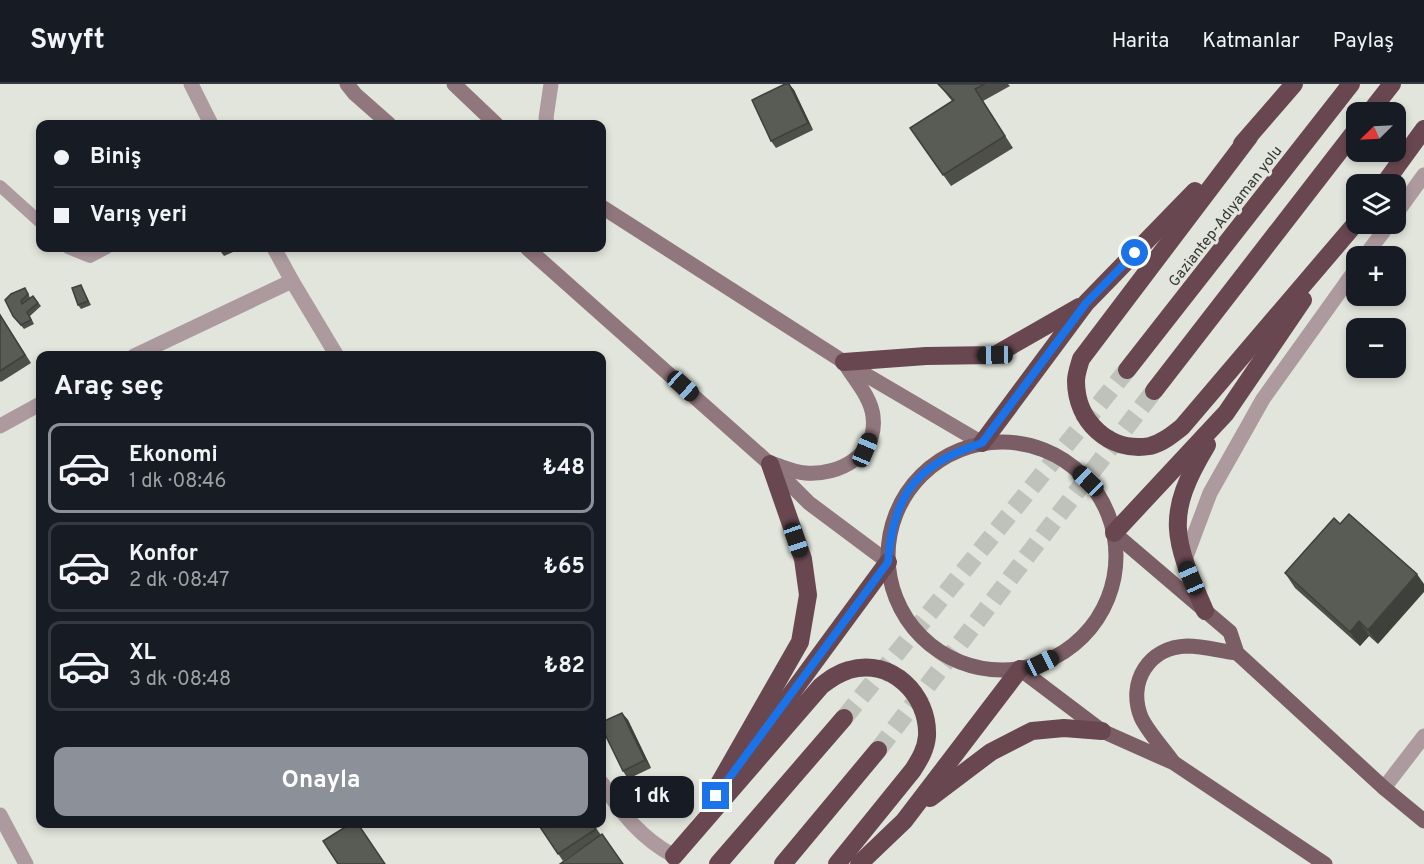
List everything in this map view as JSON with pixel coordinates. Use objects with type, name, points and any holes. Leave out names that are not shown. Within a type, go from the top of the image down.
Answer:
[{"type":"highway","points":[[982,443],[1086,303],[1248,137],[1294,84]]},
{"type":"highway","name":"Gaziantep-Adıyaman yolu","points":[[1127,370],[1351,84]]},
{"type":"highway","points":[[1378,102],[1392,84]]},
{"type":"highway","points":[[1391,174],[1424,129]]},
{"type":"highway","points":[[1248,137],[1081,359],[1076,379],[1077,399],[1085,418],[1099,434],[1115,443],[1133,447],[1151,446],[1168,439],[1182,428],[1347,234]]},
{"type":"highway","points":[[1154,391],[1346,143]]},
{"type":"highway","points":[[1205,611],[1184,562],[1176,521],[1181,495],[1192,470],[1226,413],[1348,234]]},
{"type":"highway","points":[[844,362],[995,355],[1086,303]]},
{"type":"highway","points":[[1114,533],[1226,413]]},
{"type":"highway","points":[[702,814],[800,642],[808,595],[803,559],[770,464]]},
{"type":"highway","points":[[670,860],[888,562]]},
{"type":"highway","points":[[670,860],[821,686],[834,675],[850,669],[867,667],[884,670],[899,678],[922,704],[927,738],[922,755],[913,770],[837,864]]},
{"type":"highway","points":[[904,820],[1020,669]]},
{"type":"highway","points":[[718,864],[844,718]]},
{"type":"highway","points":[[859,864],[904,820],[991,752],[1032,731],[1064,728],[1102,731]]},
{"type":"highway","points":[[783,864],[878,750]]},
{"type":"main road","points":[[1006,442],[1030,445],[1053,454],[1073,467],[1088,481],[1099,496],[1114,533],[1116,557],[1114,580],[1107,603],[1095,623],[1080,640],[1062,654],[1020,669],[996,671],[972,667],[949,657],[929,644],[912,627],[900,608],[892,586],[888,562],[890,535],[898,508],[912,485],[932,466],[956,452],[982,443],[1006,442]]},
{"type":"main road","points":[[1114,533],[1230,632],[1237,653],[1384,788],[1424,820]]},
{"type":"main road","points":[[1174,763],[1142,718],[1136,693],[1143,669],[1161,652],[1186,646],[1237,653]]},
{"type":"main road","points":[[1020,669],[1102,731],[1174,763],[1326,864]]},
{"type":"street","points":[[191,84],[209,120]]},
{"type":"street","points":[[347,84],[384,120]]},
{"type":"street","points":[[454,84],[492,120]]},
{"type":"street","points":[[547,120],[551,84]]},
{"type":"street","points":[[1406,200],[1424,175]]},
{"type":"street","points":[[606,210],[844,362],[982,443]]},
{"type":"street","points":[[276,252],[334,351]]},
{"type":"street","points":[[532,252],[770,464],[810,503],[888,562]]},
{"type":"street","points":[[145,351],[292,281]]},
{"type":"street","points":[[1184,562],[1210,493],[1263,399],[1346,283]]},
{"type":"street","points":[[770,464],[805,473],[836,470],[852,463],[865,450],[872,434],[873,416],[867,399],[844,362]]},
{"type":"street","points":[[0,426],[36,406]]},
{"type":"street","points":[[1384,788],[1424,736]]},
{"type":"street","points":[[606,788],[635,828],[670,860]]},
{"type":"street","points":[[0,815],[26,864]]},
{"type":"lane","points":[[0,186],[36,218]]},
{"type":"lane","points":[[78,252],[90,257],[99,252]]},
{"type":"building","points":[[789,84],[808,123],[771,141],[752,100]]},
{"type":"building","points":[[938,84],[985,84],[975,89],[1005,136],[943,175],[910,128],[954,100]]},
{"type":"building","points":[[81,285],[88,301],[78,305],[72,288]]},
{"type":"building","points":[[25,288],[28,294],[21,301],[22,304],[33,296],[38,303],[27,312],[31,320],[21,325],[13,316],[5,300],[11,294]]},
{"type":"building","points":[[0,315],[25,355],[0,371]]},
{"type":"building","points":[[1349,514],[1417,574],[1368,630],[1359,621],[1350,632],[1285,573],[1334,518],[1340,524]]},
{"type":"building","points":[[622,713],[645,760],[623,771],[606,736],[606,720]]},
{"type":"building","points":[[344,828],[361,828],[385,864],[338,864],[323,841]]},
{"type":"building","points":[[541,828],[596,829],[558,854]]},
{"type":"building","points":[[602,834],[623,864],[560,864]]},
{"type":"tunnel","points":[[844,718],[1127,370]]},
{"type":"tunnel","points":[[878,750],[1154,391]]},
{"type":"route","points":[[716,796],[888,562],[890,535],[898,508],[912,485],[932,466],[956,452],[982,443],[1086,303],[1135,253]]}]
